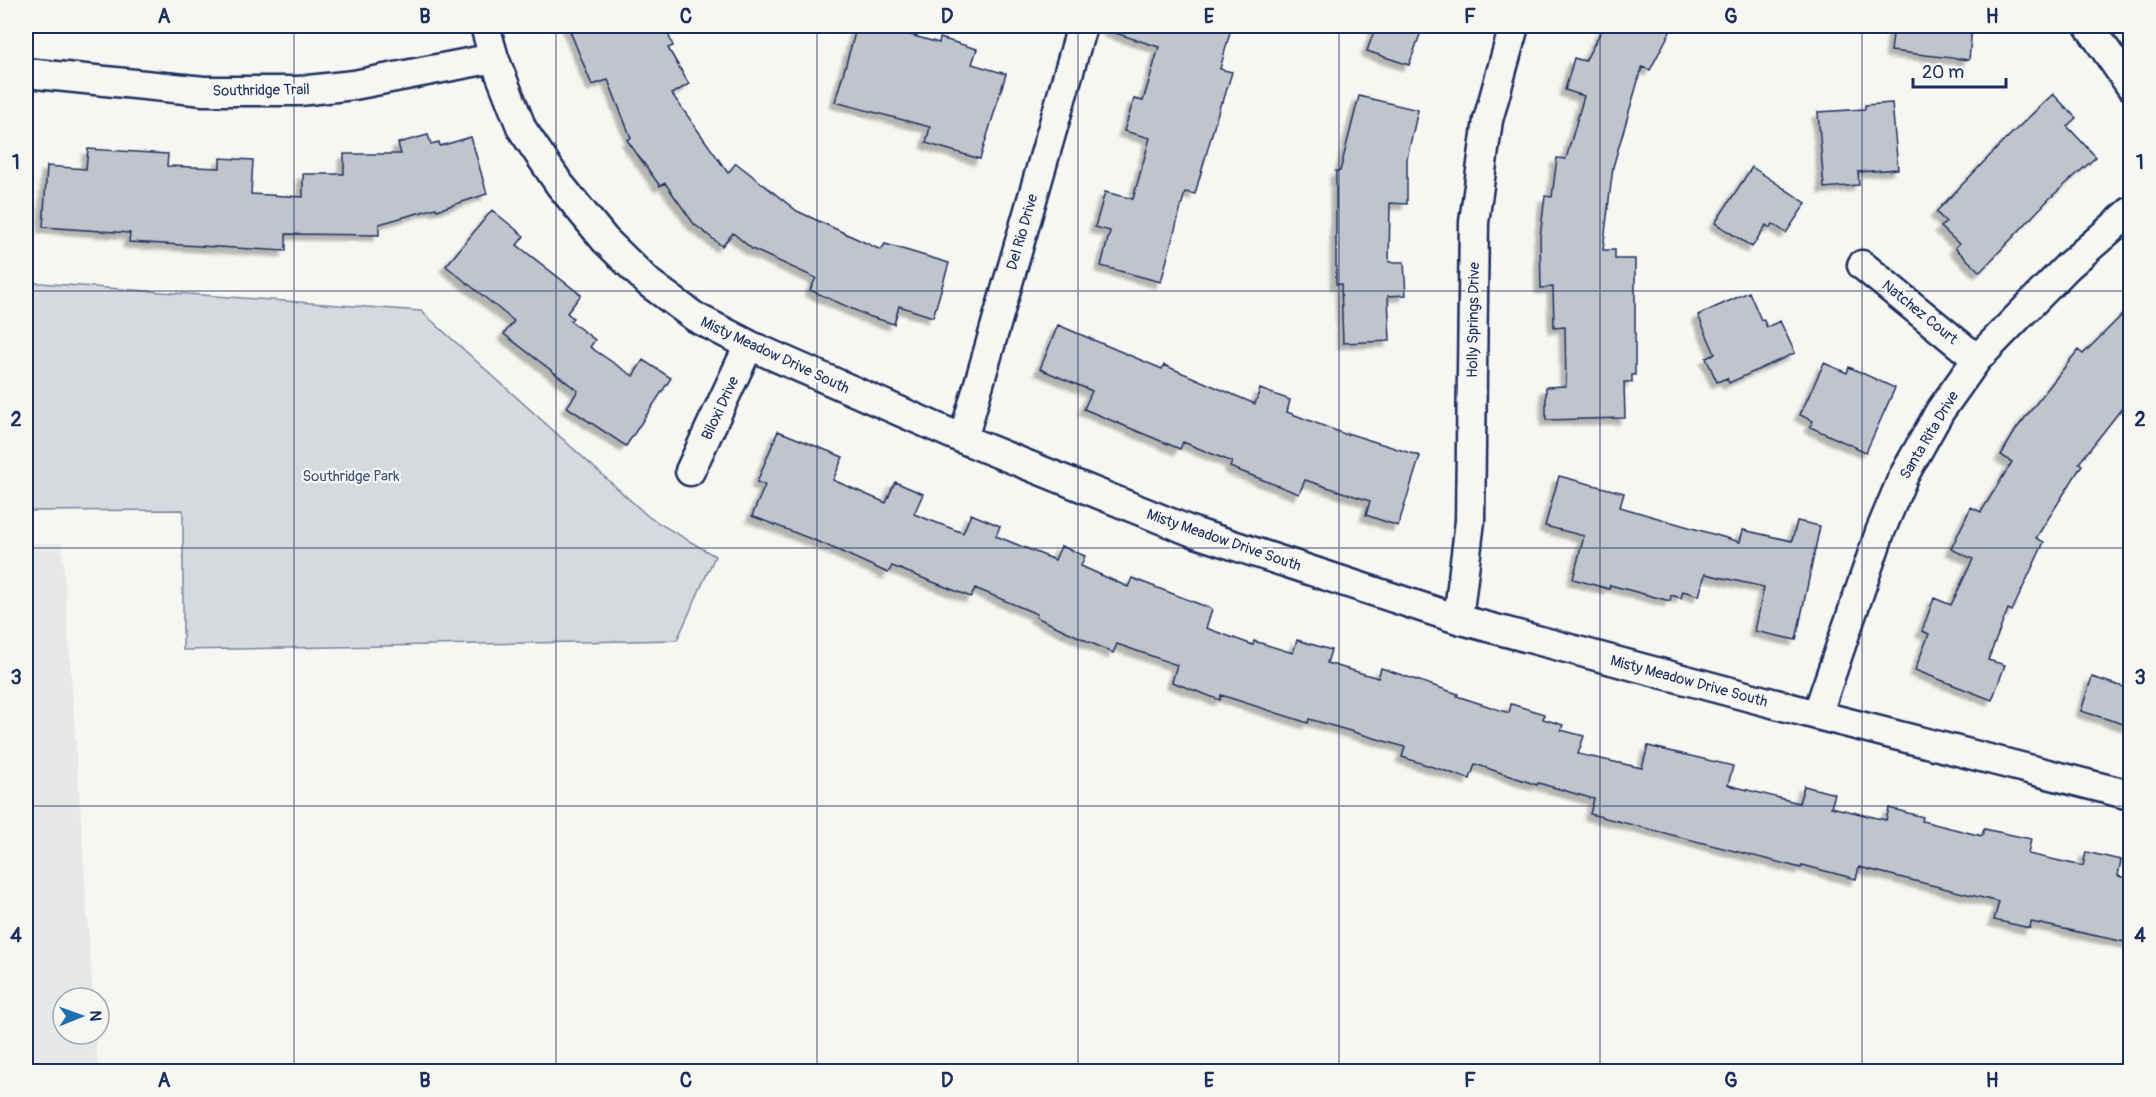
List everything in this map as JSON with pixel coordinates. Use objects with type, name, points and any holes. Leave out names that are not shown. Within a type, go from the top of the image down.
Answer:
[{"type":"street","name":"Misty Meadow Drive South","points":[[485,26],[494,58],[522,129],[560,185],[605,240],[649,283],[695,317],[749,345],[963,439],[1193,532],[1458,619],[2130,795]]},
{"type":"street","name":"Del Rio Drive","points":[[963,439],[1082,26]]},
{"type":"street","name":"Holly Springs Drive","points":[[1458,619],[1470,521],[1474,222],[1488,120],[1514,26]]},
{"type":"street","points":[[2089,26],[2130,85]]},
{"type":"street","name":"Southridge Trail","points":[[26,73],[204,91],[299,92],[354,85],[494,58]]},
{"type":"street","name":"Santa Rita Drive","points":[[1818,715],[1880,532],[1903,477],[1940,411],[1977,358],[2068,266],[2130,212]]},
{"type":"street","name":"Natchez Court","points":[[1862,265],[1977,358]]},
{"type":"street","name":"Biloxi Drive","points":[[690,471],[749,345]]},
{"type":"shaded area","points":[[26,543],[62,543],[92,986],[51,986],[51,1046],[96,1046],[98,1071],[26,1071]]},
{"type":"green space","name":"Southridge Park","points":[[26,282],[421,311],[650,518],[715,556],[677,640],[183,650],[183,510],[26,511]]},
{"type":"building","points":[[568,26],[665,26],[673,46],[668,48],[689,84],[672,94],[728,173],[736,163],[797,211],[881,250],[885,244],[949,263],[933,317],[899,306],[894,324],[868,316],[810,290],[816,278],[752,249],[733,233],[722,246],[694,224],[665,183],[660,186],[627,140],[631,138],[608,80],[592,85]]},
{"type":"building","points":[[857,26],[878,26],[939,43],[940,38],[977,49],[972,64],[1006,74],[980,159],[926,143],[930,127],[835,102]]},
{"type":"building","points":[[1110,26],[1209,26],[1230,32],[1220,69],[1232,72],[1223,102],[1221,102],[1195,194],[1185,192],[1161,282],[1101,266],[1110,231],[1095,227],[1105,192],[1133,199],[1150,138],[1124,131],[1134,99],[1143,101],[1159,47],[1109,31]]},
{"type":"building","points":[[1376,26],[1423,26],[1409,65],[1367,51]]},
{"type":"building","points":[[1604,26],[1673,26],[1650,70],[1642,67],[1613,167],[1603,250],[1615,250],[1615,259],[1635,259],[1635,375],[1632,375],[1632,382],[1624,382],[1625,418],[1546,420],[1546,387],[1566,386],[1565,327],[1554,328],[1553,287],[1541,288],[1540,238],[1545,196],[1552,197],[1557,158],[1566,159],[1584,96],[1565,90],[1574,58],[1585,61]]},
{"type":"building","points":[[1894,26],[1972,27],[1969,60],[1891,51]]},
{"type":"building","points":[[2053,94],[2076,118],[2067,126],[2096,157],[2050,198],[1980,272],[1955,248],[1959,244],[1941,227],[1946,222],[1936,212]]},
{"type":"building","points":[[1359,96],[1418,110],[1407,158],[1407,204],[1390,203],[1389,262],[1404,262],[1406,295],[1388,296],[1390,341],[1343,343],[1341,284],[1336,284],[1336,171],[1340,171]]},
{"type":"building","points":[[1892,103],[1898,169],[1858,172],[1859,185],[1824,188],[1818,112],[1865,109],[1865,105]]},
{"type":"building","points":[[428,135],[431,144],[439,142],[440,146],[471,137],[487,194],[437,210],[436,208],[379,224],[379,235],[286,234],[286,251],[129,242],[130,233],[43,227],[47,166],[86,169],[88,149],[168,154],[167,166],[220,168],[220,158],[253,160],[251,194],[303,197],[303,174],[344,174],[344,154],[401,154],[398,143]]},
{"type":"building","points":[[1752,167],[1806,203],[1786,233],[1773,224],[1770,228],[1766,225],[1752,247],[1715,223]]},
{"type":"building","points":[[492,210],[524,236],[517,245],[581,295],[567,313],[573,318],[570,321],[595,340],[590,347],[633,376],[643,360],[671,378],[626,446],[567,407],[578,391],[504,334],[514,321],[446,266]]},
{"type":"building","points":[[1749,292],[1761,320],[1763,319],[1767,327],[1780,321],[1795,353],[1729,383],[1727,378],[1717,382],[1706,358],[1715,354],[1698,315]]},
{"type":"building","points":[[2130,307],[2130,398],[2079,463],[2082,465],[2036,538],[2044,542],[2012,611],[2008,609],[1988,660],[2005,665],[1992,700],[1915,670],[1929,634],[1922,631],[1934,598],[1951,605],[1973,559],[1951,549],[1971,507],[1981,512],[2012,462],[2001,455],[2017,428],[2078,350],[2083,354]]},
{"type":"building","points":[[1058,325],[1162,369],[1164,365],[1255,404],[1260,389],[1290,400],[1287,412],[1347,435],[1347,433],[1420,456],[1398,526],[1366,515],[1370,501],[1305,480],[1299,494],[1230,467],[1232,462],[1183,442],[1180,449],[1084,409],[1092,391],[1040,369]]},
{"type":"building","points":[[1824,363],[1847,373],[1849,367],[1895,388],[1866,452],[1810,427],[1813,421],[1800,415]]},
{"type":"building","points":[[778,431],[843,457],[833,480],[886,503],[895,482],[923,494],[914,514],[963,533],[971,514],[1000,526],[996,536],[1055,560],[1061,546],[1085,556],[1081,566],[1128,587],[1132,578],[1212,609],[1206,628],[1253,645],[1254,641],[1293,653],[1297,640],[1331,650],[1327,663],[1378,678],[1381,668],[1509,713],[1511,704],[1544,714],[1543,719],[1563,725],[1561,730],[1584,736],[1578,754],[1642,768],[1648,746],[1733,766],[1728,785],[1799,803],[1804,786],[1835,794],[1831,807],[1886,820],[1889,808],[1923,817],[1922,821],[1982,836],[1984,829],[2031,839],[2028,854],[2083,866],[2086,852],[2121,860],[2118,876],[2130,879],[2130,943],[2031,922],[2030,928],[1994,920],[1999,902],[1859,867],[1856,879],[1802,865],[1801,868],[1590,814],[1594,799],[1538,783],[1537,785],[1475,764],[1470,779],[1402,757],[1405,747],[1309,719],[1308,723],[1221,695],[1220,700],[1172,682],[1177,665],[1117,644],[1113,653],[1036,617],[1037,614],[975,588],[971,597],[892,566],[888,573],[824,544],[752,516],[765,485],[757,482]]},
{"type":"building","points":[[1559,476],[1624,493],[1620,507],[1740,542],[1743,530],[1792,541],[1797,521],[1820,526],[1796,640],[1755,631],[1764,587],[1705,574],[1699,596],[1683,591],[1681,598],[1671,595],[1670,601],[1610,585],[1609,589],[1573,579],[1584,536],[1545,526]]},
{"type":"building","points":[[2092,677],[2130,689],[2130,726],[2081,711]]}]
